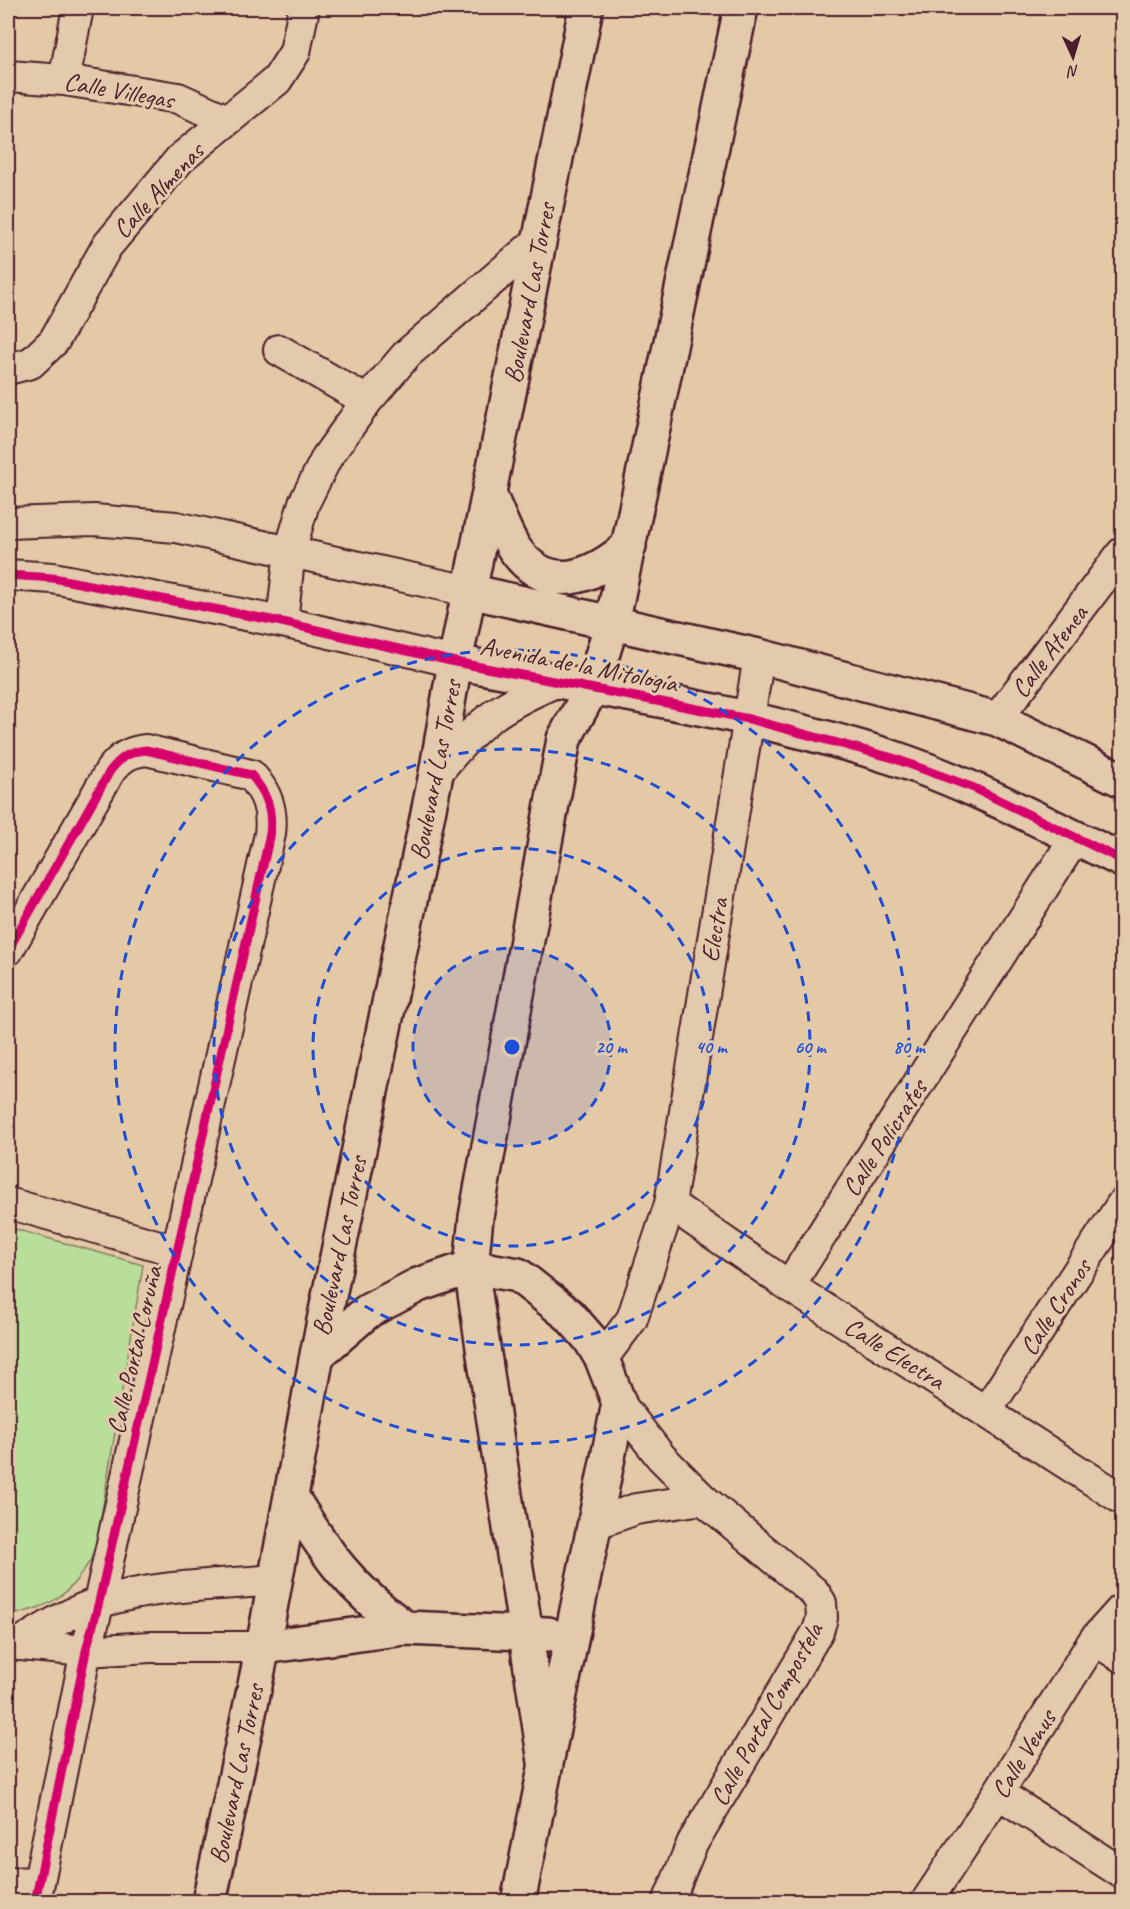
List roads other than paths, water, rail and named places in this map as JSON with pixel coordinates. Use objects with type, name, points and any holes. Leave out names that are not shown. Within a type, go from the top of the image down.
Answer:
[{"type":"main road","name":"Boulevard Las Torres","points":[[209,1902],[262,1647],[317,1355],[436,774],[455,662],[586,8]]},
{"type":"main road","points":[[545,1762],[471,1267],[476,1217],[564,739],[592,688],[612,623],[738,10]]},
{"type":"main road","points":[[489,494],[513,546],[522,558],[545,574],[563,577],[581,576],[600,569],[629,546]]},
{"type":"main road","name":"Avenida de la Mitología","points":[[469,591],[759,656],[997,719],[1122,780]]},
{"type":"main road","name":"Avenida de la Mitología","points":[[455,662],[748,719],[893,758],[974,788],[1122,860]]},
{"type":"main road","name":"Boulevard Las Torres","points":[[317,1355],[368,1311],[418,1285],[471,1267],[518,1275],[544,1293],[569,1315],[590,1339],[602,1359],[619,1403]]},
{"type":"main road","points":[[518,1902],[570,1635],[619,1403]]},
{"type":"main road","points":[[291,1496],[320,1544],[344,1576],[373,1605],[405,1628]]},
{"type":"main road","points":[[262,1647],[405,1628],[570,1635]]},
{"type":"street","points":[[64,80],[78,8]]},
{"type":"street","name":"Calle Almenas","points":[[8,369],[31,363],[54,341],[106,246],[180,159],[277,80],[295,52],[304,8]]},
{"type":"street","name":"Calle Villegas","points":[[8,76],[64,80],[178,98],[227,120]]},
{"type":"street","points":[[282,622],[290,551],[304,503],[327,457],[367,402],[407,354],[539,240]]},
{"type":"street","points":[[279,350],[367,402]]},
{"type":"street","name":"Avenida de la Mitología","points":[[8,523],[94,520],[176,527],[469,591]]},
{"type":"street","name":"Calle Atenea","points":[[997,719],[1122,553]]},
{"type":"street","name":"Avenida de la Mitología","points":[[8,575],[53,578],[282,622],[455,662]]},
{"type":"street","name":"Electra","points":[[602,1359],[632,1319],[670,1204],[759,656]]},
{"type":"street","points":[[436,774],[464,739],[490,715],[521,697],[558,681]]},
{"type":"street","name":"Calle Portal Coruña","points":[[8,950],[110,771],[120,758],[132,752],[146,750],[251,775],[262,788],[270,807],[270,834],[99,1602],[86,1651],[37,1892]]},
{"type":"street","name":"Calle Policrates","points":[[789,1286],[1075,838]]},
{"type":"street","points":[[8,1203],[177,1251]]},
{"type":"street","name":"Calle Electra","points":[[670,1204],[789,1286],[987,1410],[1122,1499]]},
{"type":"street","name":"Calle Cronos","points":[[987,1410],[1122,1204]]},
{"type":"street","name":"Calle Portal Compostela","points":[[619,1403],[661,1457],[703,1499],[814,1592],[821,1603],[822,1618],[818,1631],[692,1844],[668,1902]]},
{"type":"street","points":[[594,1524],[636,1509],[703,1499]]},
{"type":"street","points":[[13,1644],[57,1620],[99,1602],[153,1592],[275,1580]]},
{"type":"street","name":"Calle Venus","points":[[926,1902],[1094,1640],[1122,1609]]},
{"type":"street","points":[[1094,1640],[1122,1657]]},
{"type":"street","points":[[13,1644],[86,1651],[150,1647],[262,1647]]},
{"type":"street","points":[[998,1793],[1122,1873]]},
{"type":"street","points":[[8,1883],[37,1892]]}]
